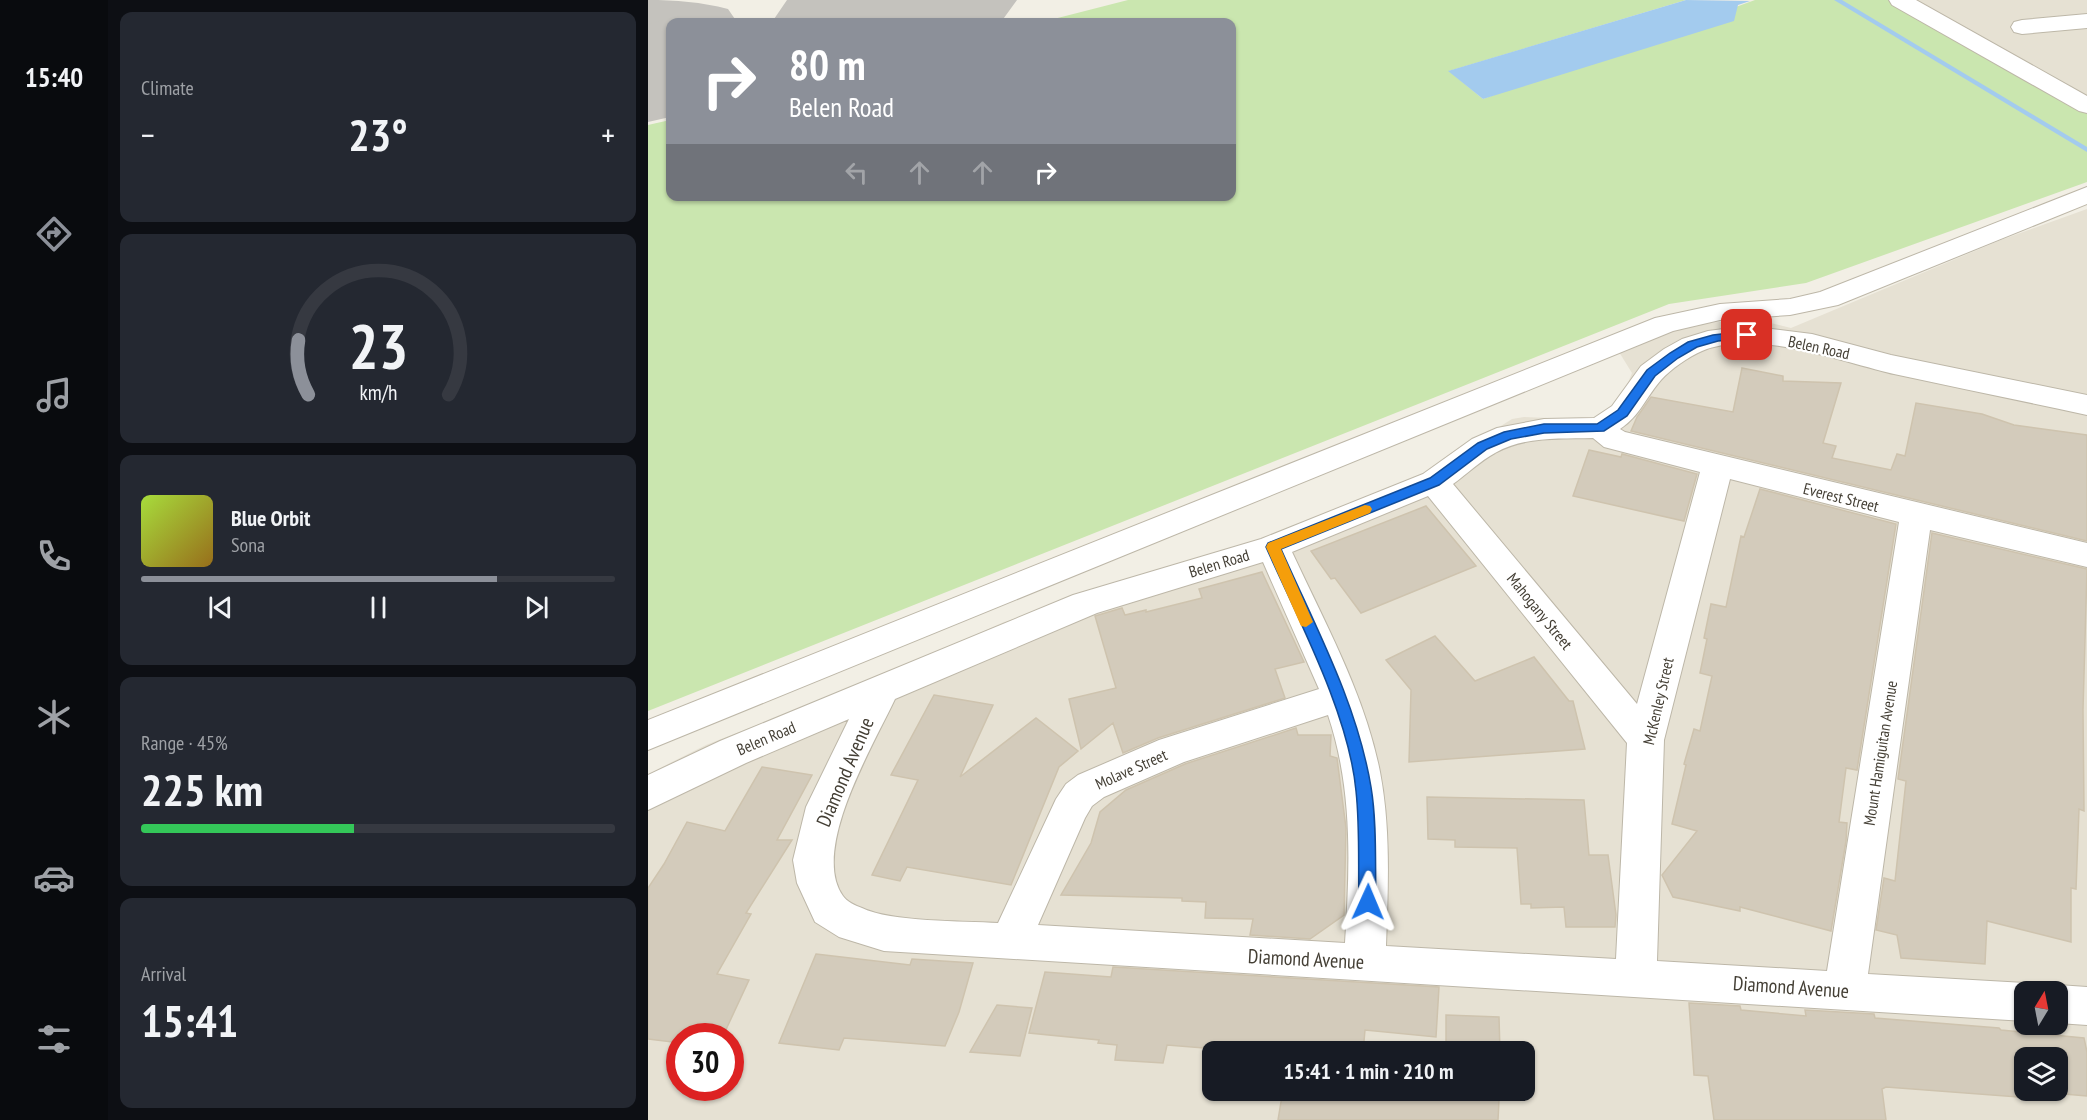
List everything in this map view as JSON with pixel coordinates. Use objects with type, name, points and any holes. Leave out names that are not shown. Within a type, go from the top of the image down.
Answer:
[{"type":"street","points":[[1900,0],[2087,106]]},
{"type":"street","points":[[2022,27],[2087,21]]},
{"type":"street","points":[[648,735],[1665,324],[1720,312],[1790,307],[1828,299],[2087,195]]},
{"type":"street","name":"Belen Road","points":[[648,794],[675,778],[733,752],[1085,604],[1273,547],[1434,482],[1483,446],[1508,435],[1544,429],[1600,428],[1623,413],[1651,373],[1674,355],[1692,345],[1718,337],[1747,335],[1812,343],[1891,364],[2087,405]]},
{"type":"street","name":"Everest Street","points":[[1600,428],[1615,440],[2087,555]]},
{"type":"street","name":"McKenley Street","points":[[1636,978],[1646,740],[1717,466]]},
{"type":"street","name":"Mahogany Street","points":[[1434,482],[1646,740]]},
{"type":"street","name":"Mount Hamiguitan Avenue","points":[[1845,990],[1916,515]]},
{"type":"street","points":[[1273,547],[1339,697],[1355,745],[1364,791],[1369,881],[1365,963]]},
{"type":"street","name":"Diamond Avenue","points":[[881,690],[825,807],[813,860],[817,883],[829,910],[853,924],[884,933],[2014,1001]]},
{"type":"street","name":"Molave Street","points":[[1010,942],[1069,810],[1079,795],[1090,786],[1172,751],[1339,697]]},
{"type":"street","points":[[2068,1005],[2087,1006]]},
{"type":"shaded area","points":[[1909,0],[2087,0],[2087,98]]},
{"type":"shaded area","points":[[2087,209],[2087,1120],[648,1120],[648,774],[706,745],[885,675],[1004,622],[1273,539],[1418,478],[1512,419],[1524,417],[1596,420],[1619,405],[1632,373],[1619,352],[1674,330],[1707,323],[1754,319],[1791,328],[2001,240]]},
{"type":"green space","points":[[1128,0],[1686,0],[1449,71],[1483,99],[1755,0],[1897,0],[2087,109],[2087,182],[1806,283],[1669,304],[648,711],[648,125],[666,121],[666,201],[1236,201],[1236,18],[1058,18]]},
{"type":"water","points":[[1686,0],[1750,1],[1738,5],[1734,21],[1483,99],[1448,71]]},
{"type":"building","points":[[1742,368],[1783,376],[1783,381],[1841,383],[1823,443],[1836,446],[1832,458],[1891,470],[1897,454],[1905,456],[1916,403],[1982,414],[2014,425],[2087,435],[2087,541],[1631,431],[1637,417],[1651,397],[1733,412]]},
{"type":"building","points":[[1589,450],[1621,457],[1622,454],[1697,474],[1684,521],[1573,496]]},
{"type":"building","points":[[1760,489],[1896,524],[1857,770],[1846,768],[1839,822],[1847,823],[1846,841],[1831,931],[1740,907],[1740,911],[1673,897],[1662,875],[1697,831],[1672,824],[1686,765],[1684,764],[1694,729],[1700,731],[1712,676],[1700,673],[1707,639],[1704,638],[1711,604],[1726,607],[1741,536],[1744,537]]},
{"type":"building","points":[[1426,506],[1476,566],[1361,613],[1335,578],[1331,579],[1311,551]]},
{"type":"building","points":[[1932,533],[2087,569],[2083,710],[2084,811],[2079,809],[2076,889],[2071,888],[2071,942],[1987,921],[1985,964],[1901,958],[1897,935],[1876,930],[1884,878],[1895,881],[1906,781],[1898,779]]},
{"type":"building","points":[[1262,572],[1304,662],[1275,669],[1285,698],[1158,738],[1123,753],[1113,723],[1081,749],[1069,699],[1116,688],[1095,616],[1122,608],[1125,615],[1146,610],[1146,612],[1202,598],[1199,589]]},
{"type":"building","points":[[1435,636],[1475,681],[1534,657],[1569,701],[1573,701],[1585,749],[1409,762],[1411,690],[1386,660]]},
{"type":"building","points":[[934,695],[993,705],[960,777],[1036,718],[1078,751],[1059,767],[1011,885],[907,867],[900,881],[872,875],[918,780],[891,775]]},
{"type":"building","points":[[1296,728],[1298,735],[1331,735],[1330,756],[1337,758],[1346,828],[1344,915],[1310,939],[1250,935],[1253,919],[1205,918],[1206,902],[1182,901],[1182,898],[1061,895],[1091,843],[1100,812],[1126,790],[1185,764]]},
{"type":"building","points":[[762,767],[812,775],[777,840],[792,840],[746,913],[751,914],[717,974],[749,980],[729,1023],[666,1023],[666,1041],[648,1039],[648,888],[687,822],[725,831]]},
{"type":"building","points":[[1427,797],[1584,800],[1589,855],[1608,855],[1616,915],[1615,927],[1566,927],[1564,907],[1531,908],[1531,904],[1521,904],[1517,848],[1455,847],[1455,840],[1428,839]]},
{"type":"building","points":[[816,954],[910,965],[912,959],[973,963],[959,1012],[945,1046],[844,1038],[839,1050],[779,1043]]},
{"type":"building","points":[[1113,967],[1439,987],[1436,1037],[1365,1030],[1364,1041],[1202,1041],[1202,1048],[1167,1045],[1163,1063],[1115,1060],[1117,1045],[1098,1043],[1099,1040],[1029,1033],[1045,972],[1111,977]]},
{"type":"building","points":[[1689,1003],[1740,1006],[1741,1010],[1806,1016],[1805,1010],[1874,1014],[1875,1018],[1999,1028],[2014,1031],[2014,1035],[2084,1038],[2087,1052],[2087,1096],[2068,1094],[2068,1047],[2014,1047],[2014,1097],[1886,1087],[1882,1089],[1886,1120],[1714,1120],[1708,1076],[1694,1075]]},
{"type":"building","points":[[997,1005],[1032,1008],[1020,1056],[970,1052]]},
{"type":"building","points":[[1446,1015],[1499,1017],[1500,1041],[1446,1041]]},
{"type":"building","points":[[1281,1101],[1499,1101],[1498,1120],[1278,1120]]},
{"type":"waterway","points":[[1837,0],[2087,150]]},
{"type":"taxiway","points":[[648,13],[680,18]]},
{"type":"taxiway","points":[[864,18],[882,15]]},
{"type":"runway","points":[[866,18],[940,0]]},
{"type":"runway","points":[[648,73],[666,68]]},
{"type":"slow traffic","points":[[1306,622],[1273,547],[1365,509]]},
{"type":"route","points":[[1368,902],[1364,791],[1355,745],[1339,697],[1273,547],[1434,482],[1483,446],[1508,435],[1544,429],[1600,428],[1623,413],[1651,373],[1674,355],[1692,345],[1718,337],[1747,335]]}]
